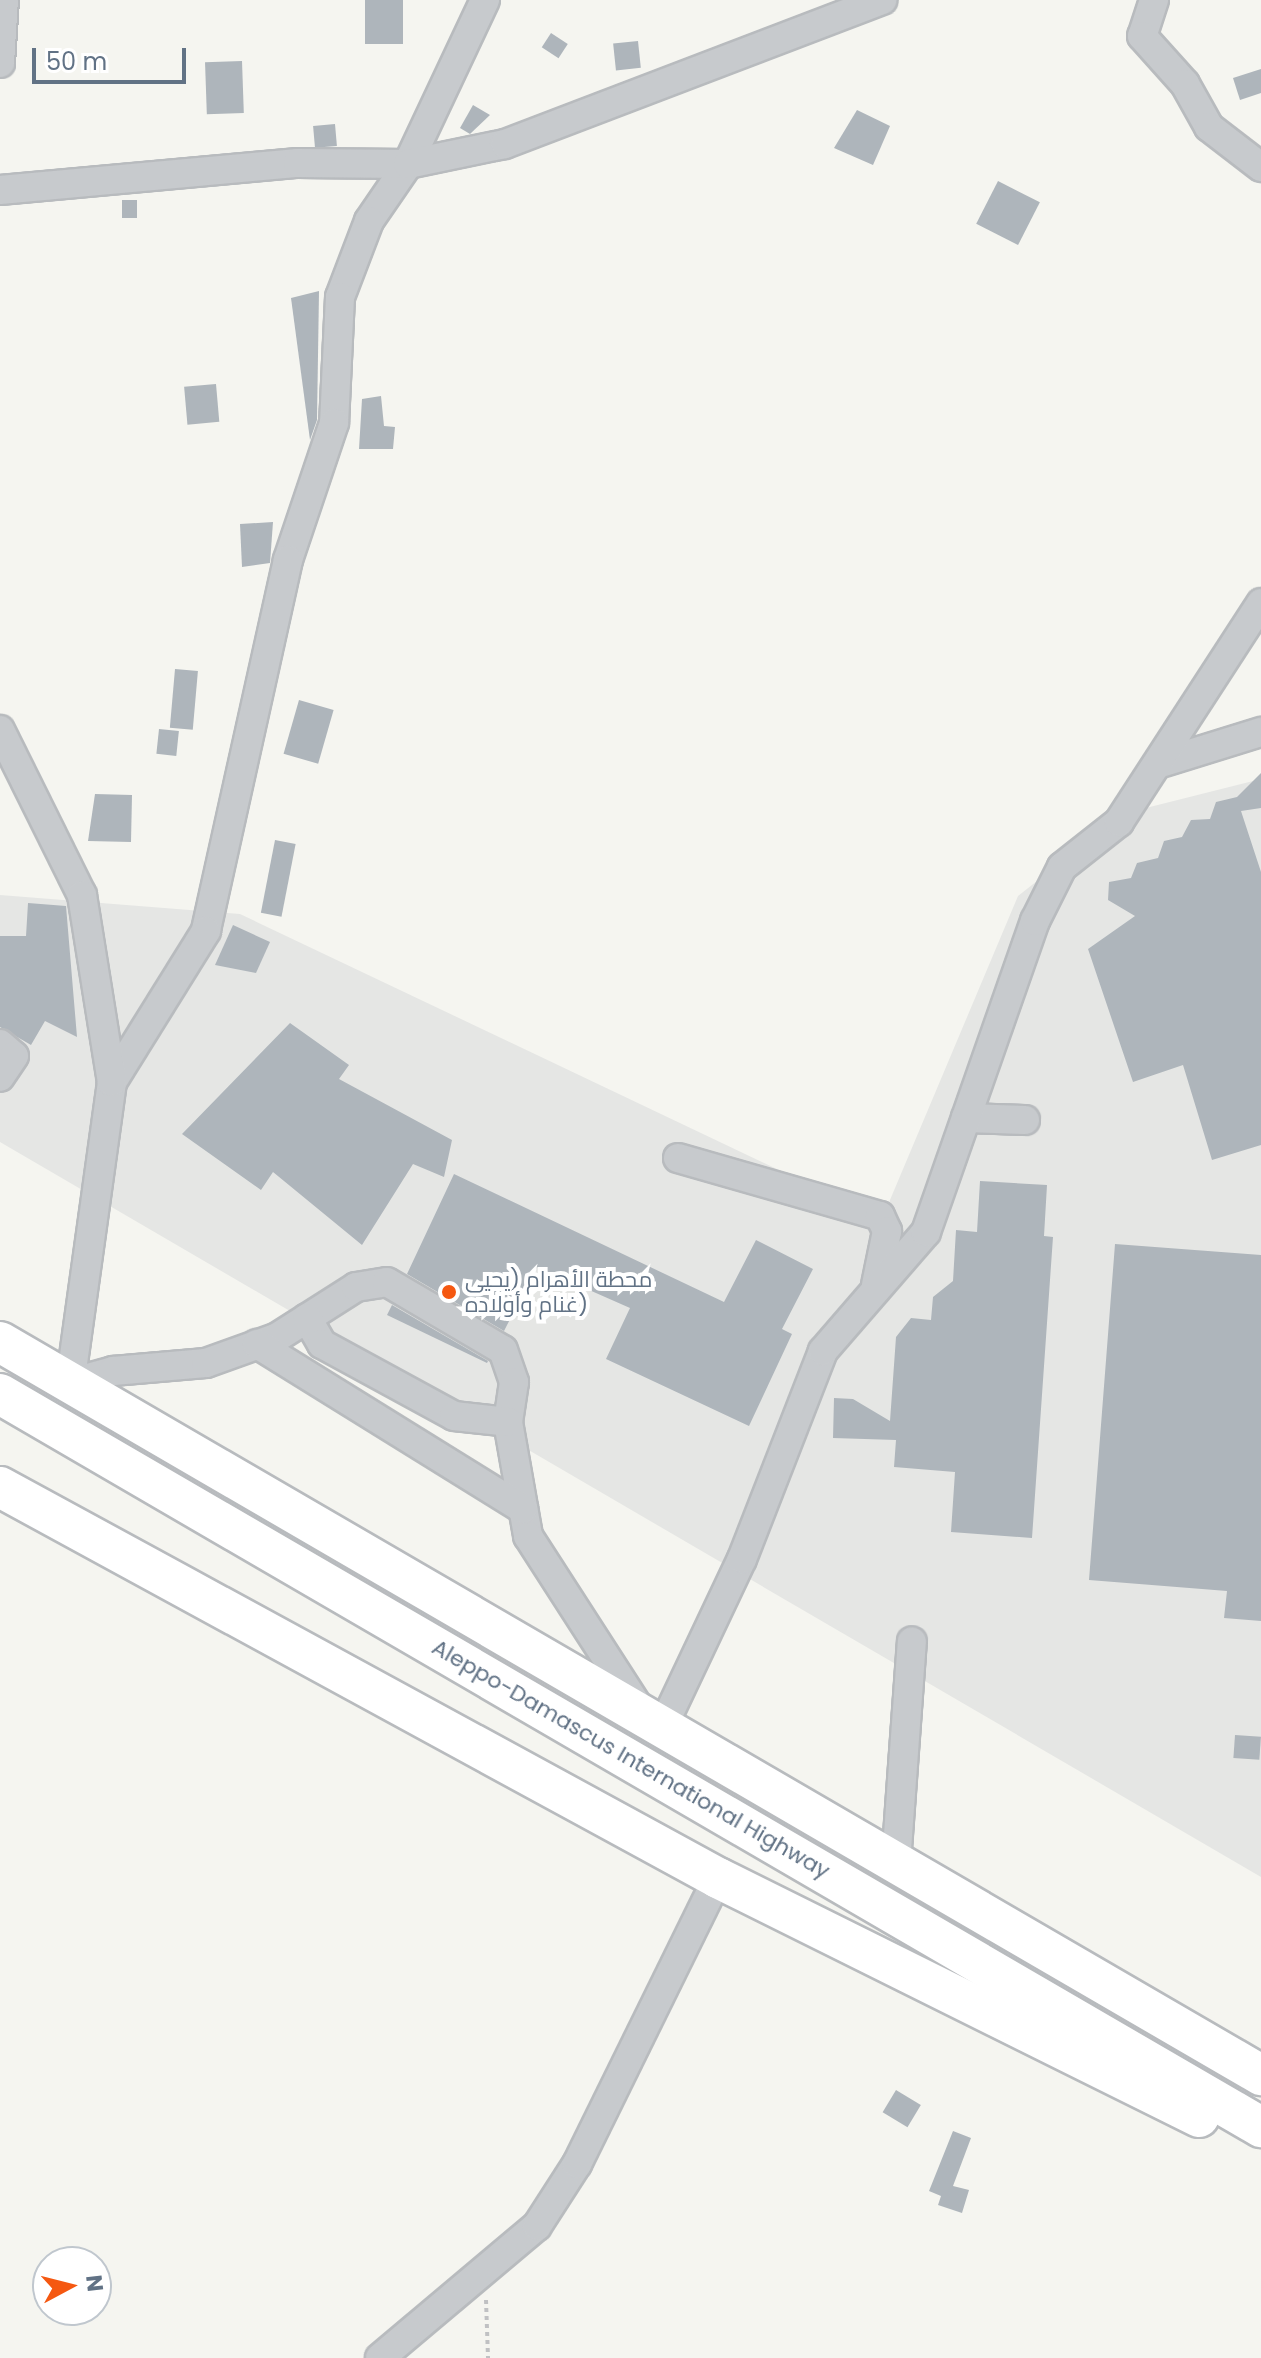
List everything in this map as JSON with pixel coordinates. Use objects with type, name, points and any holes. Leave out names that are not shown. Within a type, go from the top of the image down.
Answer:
[{"type":"highway","name":"Aleppo-Damascus International Highway","points":[[0,1342],[1261,2075]]},
{"type":"highway","name":"Aleppo-Damascus International Highway","points":[[0,1394],[1261,2127]]},
{"type":"highway","points":[[0,1487],[718,1878],[1261,2146]]},
{"type":"street","points":[[0,63],[4,0]]},
{"type":"street","points":[[112,1082],[206,931],[288,560],[334,423],[340,297],[369,221],[408,164],[485,0]]},
{"type":"street","points":[[0,190],[298,163],[408,164],[505,144],[883,0]]},
{"type":"street","points":[[1154,0],[1142,36],[1185,84],[1209,127],[1261,167]]},
{"type":"street","points":[[0,730],[82,895],[112,1082],[70,1383],[113,1371],[206,1363],[257,1344],[307,1318],[356,1287],[387,1282],[503,1350],[514,1382],[508,1422],[523,1509],[553,1582],[654,1723],[742,1559],[823,1351],[926,1232],[1035,921],[1062,867],[1119,822],[1164,762],[1261,603]]},
{"type":"street","points":[[1164,762],[1261,732]]},
{"type":"street","points":[[0,1044],[14,1056],[0,1077]]},
{"type":"street","points":[[966,1118],[1025,1120]]},
{"type":"street","points":[[678,1158],[880,1216],[886,1248],[873,1293]]},
{"type":"street","points":[[307,1318],[322,1344],[454,1416],[508,1422]]},
{"type":"street","points":[[257,1344],[523,1509]]},
{"type":"street","points":[[896,1863],[912,1642]]},
{"type":"street","points":[[380,2358],[486,2274],[537,2226],[577,2164],[718,1878]]},
{"type":"path","points":[[486,2274],[488,2358]]},
{"type":"shaded area","points":[[1261,779],[1261,1877],[0,1142],[0,895],[240,914],[882,1219],[1018,896],[1122,814]]},
{"type":"building","points":[[365,0],[403,0],[403,44],[365,44]]},
{"type":"building","points":[[551,33],[568,44],[559,58],[542,47]]},
{"type":"building","points":[[638,41],[641,68],[616,70],[613,44]]},
{"type":"building","points":[[242,61],[244,113],[207,114],[205,62]]},
{"type":"building","points":[[1261,69],[1261,93],[1240,100],[1233,78]]},
{"type":"building","points":[[473,105],[490,115],[470,134],[460,128]]},
{"type":"building","points":[[857,110],[890,126],[873,165],[834,148]]},
{"type":"building","points":[[335,124],[337,146],[315,148],[313,126]]},
{"type":"building","points":[[998,181],[1040,202],[1018,245],[976,224]]},
{"type":"building","points":[[122,200],[137,200],[137,218],[122,218]]},
{"type":"building","points":[[319,291],[317,420],[310,440],[291,298]]},
{"type":"building","points":[[216,384],[219,422],[187,425],[184,387]]},
{"type":"building","points":[[381,396],[384,426],[395,427],[393,449],[359,449],[362,399]]},
{"type":"building","points":[[273,522],[270,563],[242,567],[240,524]]},
{"type":"building","points":[[175,669],[198,671],[193,730],[170,728]]},
{"type":"building","points":[[299,700],[334,710],[318,764],[284,754]]},
{"type":"building","points":[[159,729],[179,731],[176,756],[156,754]]},
{"type":"building","points":[[1261,773],[1261,808],[1241,811],[1261,872],[1261,1145],[1212,1160],[1183,1065],[1133,1082],[1088,949],[1135,916],[1108,900],[1109,882],[1131,878],[1137,863],[1158,858],[1164,841],[1182,837],[1191,820],[1210,819],[1216,802],[1237,797]]},
{"type":"building","points":[[95,794],[132,795],[131,842],[88,841]]},
{"type":"building","points":[[275,840],[296,844],[281,917],[261,913]]},
{"type":"building","points":[[28,903],[66,906],[77,1037],[45,1021],[31,1045],[0,1027],[0,936],[26,936]]},
{"type":"building","points":[[233,925],[270,942],[256,973],[215,965]]},
{"type":"building","points":[[290,1023],[349,1065],[339,1079],[452,1140],[444,1177],[413,1164],[362,1245],[273,1172],[261,1190],[182,1134]]},
{"type":"building","points":[[454,1174],[724,1302],[756,1240],[813,1269],[782,1329],[792,1334],[749,1426],[606,1359],[630,1308],[537,1267],[504,1331],[407,1274]]},
{"type":"building","points":[[980,1181],[1047,1185],[1044,1236],[1053,1237],[1032,1538],[951,1532],[955,1472],[894,1467],[896,1440],[833,1438],[834,1398],[853,1399],[890,1421],[896,1337],[911,1318],[931,1320],[933,1297],[953,1281],[956,1230],[977,1232]]},
{"type":"building","points":[[1115,1244],[1261,1255],[1261,1621],[1224,1618],[1227,1591],[1089,1580]]},
{"type":"building","points":[[392,1305],[488,1361],[487,1363],[387,1315]]},
{"type":"building","points":[[1235,1735],[1261,1737],[1259,1760],[1233,1758]]},
{"type":"building","points":[[896,2090],[921,2105],[907,2127],[883,2112]]},
{"type":"building","points":[[953,2131],[971,2138],[953,2186],[969,2190],[962,2213],[938,2205],[941,2196],[929,2191]]},
{"type":"place","name":"محطة الأهرام (يحيى غنام وأولاده)","points":[[449,1292]]}]
